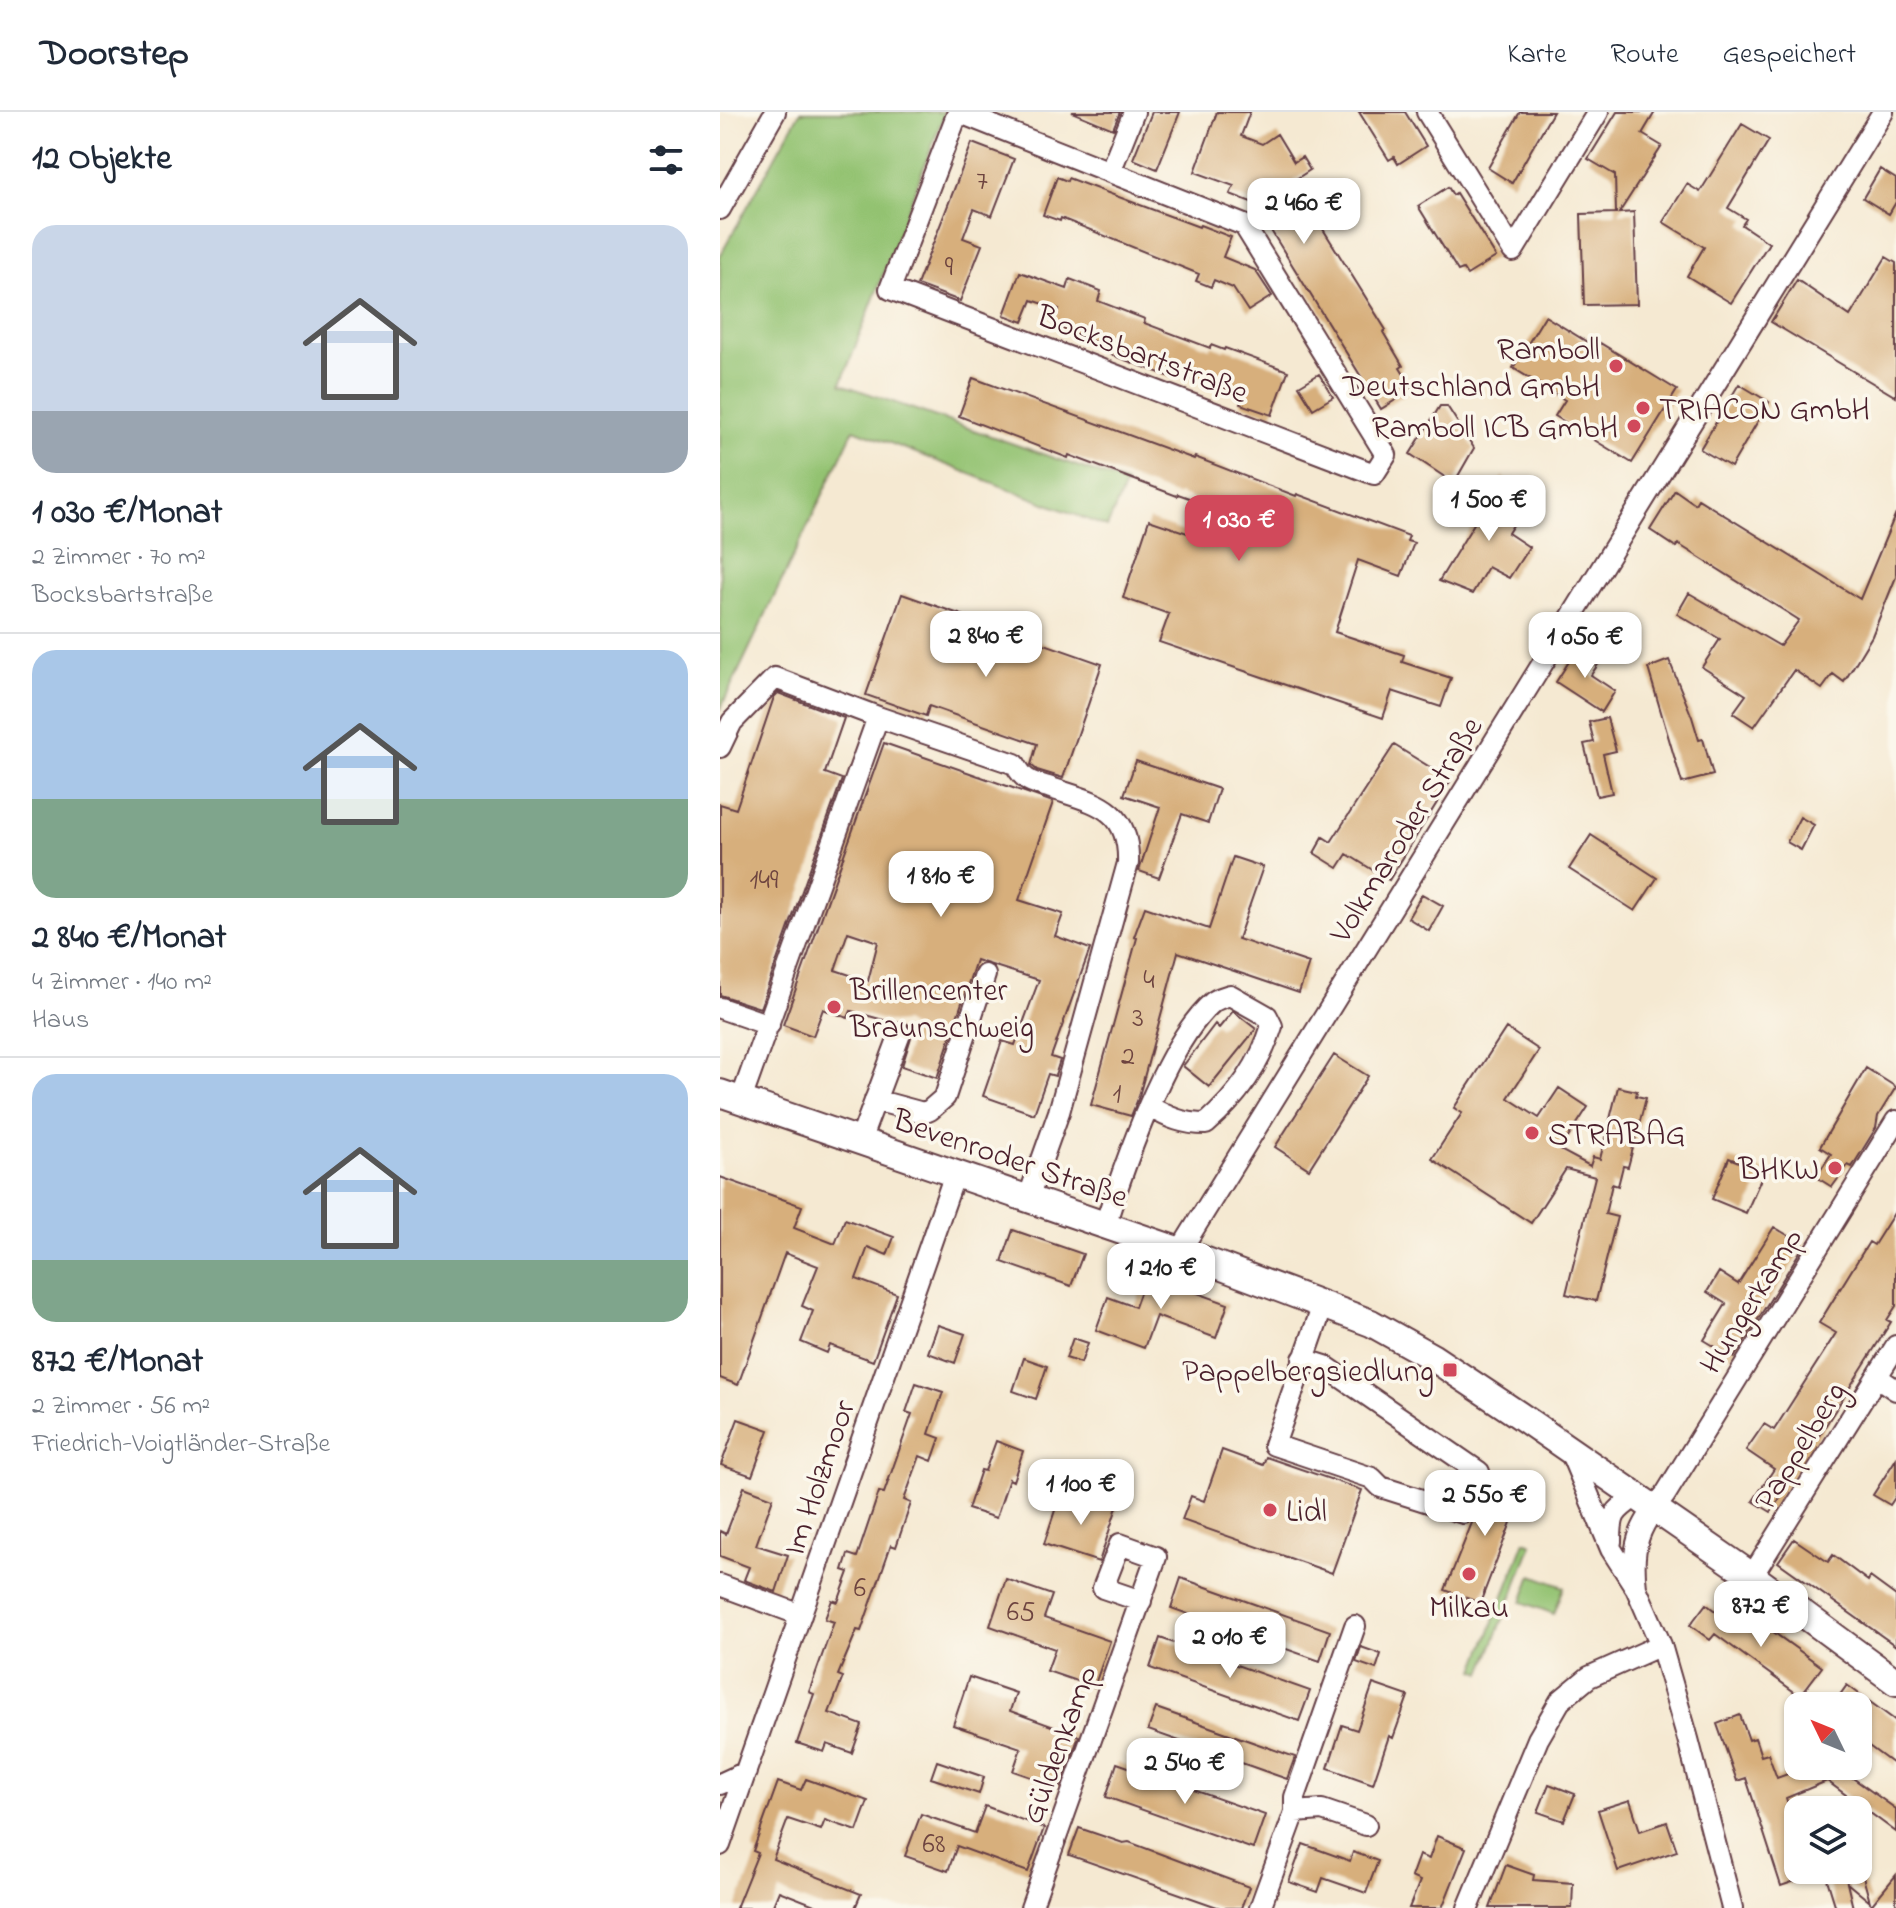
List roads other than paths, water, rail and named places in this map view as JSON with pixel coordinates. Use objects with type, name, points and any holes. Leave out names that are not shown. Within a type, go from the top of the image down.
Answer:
[{"type":"main road","name":"Bevenroder Straße","points":[[731,1096],[1180,1251],[1371,1323],[1432,1357],[1570,1451],[1752,1576],[1896,1682]]},
{"type":"street","points":[[720,209],[775,112]]},
{"type":"street","points":[[958,112],[1110,172],[1134,112]]},
{"type":"street","name":"Bocksbartstraße","points":[[958,112],[890,289],[1374,474],[1386,455],[1244,225],[1110,172]]},
{"type":"street","points":[[1427,112],[1513,251],[1598,112]]},
{"type":"street","name":"Volkmaroder Straße","points":[[1180,1251],[1883,112]]},
{"type":"street","points":[[720,747],[732,722],[775,678],[1015,764],[1027,779],[1096,804],[1114,814],[1124,828],[1129,843],[1128,863],[1059,1112],[1028,1199]]},
{"type":"street","points":[[731,1096],[769,1025],[878,717]]},
{"type":"street","points":[[875,1100],[923,1113],[945,1097],[985,975]]},
{"type":"street","points":[[1105,1225],[1150,1107],[1191,1025],[1215,999],[1230,995],[1267,1016],[1272,1026],[1266,1046],[1242,1087],[1206,1124],[1170,1119],[1150,1107]]},
{"type":"street","points":[[720,1008],[769,1025]]},
{"type":"street","points":[[860,1141],[900,1034]]},
{"type":"street","name":"Hungerkamp","points":[[1644,1503],[1665,1495],[1896,1121]]},
{"type":"street","name":"Im Holzmoor","points":[[720,1845],[955,1174]]},
{"type":"street","points":[[1303,1359],[1325,1366],[1479,1472],[1463,1513],[1381,1487],[1372,1478],[1274,1445],[1303,1359],[1323,1305]]},
{"type":"street","name":"Pappelberg","points":[[1752,1576],[1896,1346]]},
{"type":"street","points":[[1877,1377],[1896,1390]]},
{"type":"street","points":[[1570,1451],[1611,1549],[1636,1588],[1661,1645],[1732,1908]]},
{"type":"street","points":[[1611,1549],[1611,1524],[1615,1511],[1644,1503],[1633,1562],[1636,1588]]},
{"type":"street","points":[[720,1585],[801,1615]]},
{"type":"street","name":"Güldenkamp","points":[[1031,1908],[1141,1601]]},
{"type":"street","points":[[1260,1908],[1295,1812],[1295,1797],[1355,1626]]},
{"type":"street","points":[[1468,1908],[1538,1739],[1560,1701],[1589,1677],[1661,1645]]},
{"type":"street","points":[[720,1784],[746,1772]]},
{"type":"street","points":[[1295,1812],[1322,1810],[1366,1825]]},
{"type":"place","name":"Ramboll Deutschland GmbH","points":[[1616,366]]},
{"type":"place","name":"TRIACON GmbH","points":[[1643,408]]},
{"type":"place","name":"Ramboll ICB GmbH","points":[[1634,426]]},
{"type":"place","name":"Brillencenter Braunschweig","points":[[834,1007]]},
{"type":"place","name":"STRABAG","points":[[1532,1133]]},
{"type":"place","name":"BHKW","points":[[1835,1168]]},
{"type":"place","name":"Pappelbergsiedlung","points":[[1450,1370]]},
{"type":"place","name":"Lidl","points":[[1270,1510]]},
{"type":"place","name":"Milkau","points":[[1469,1574]]}]
